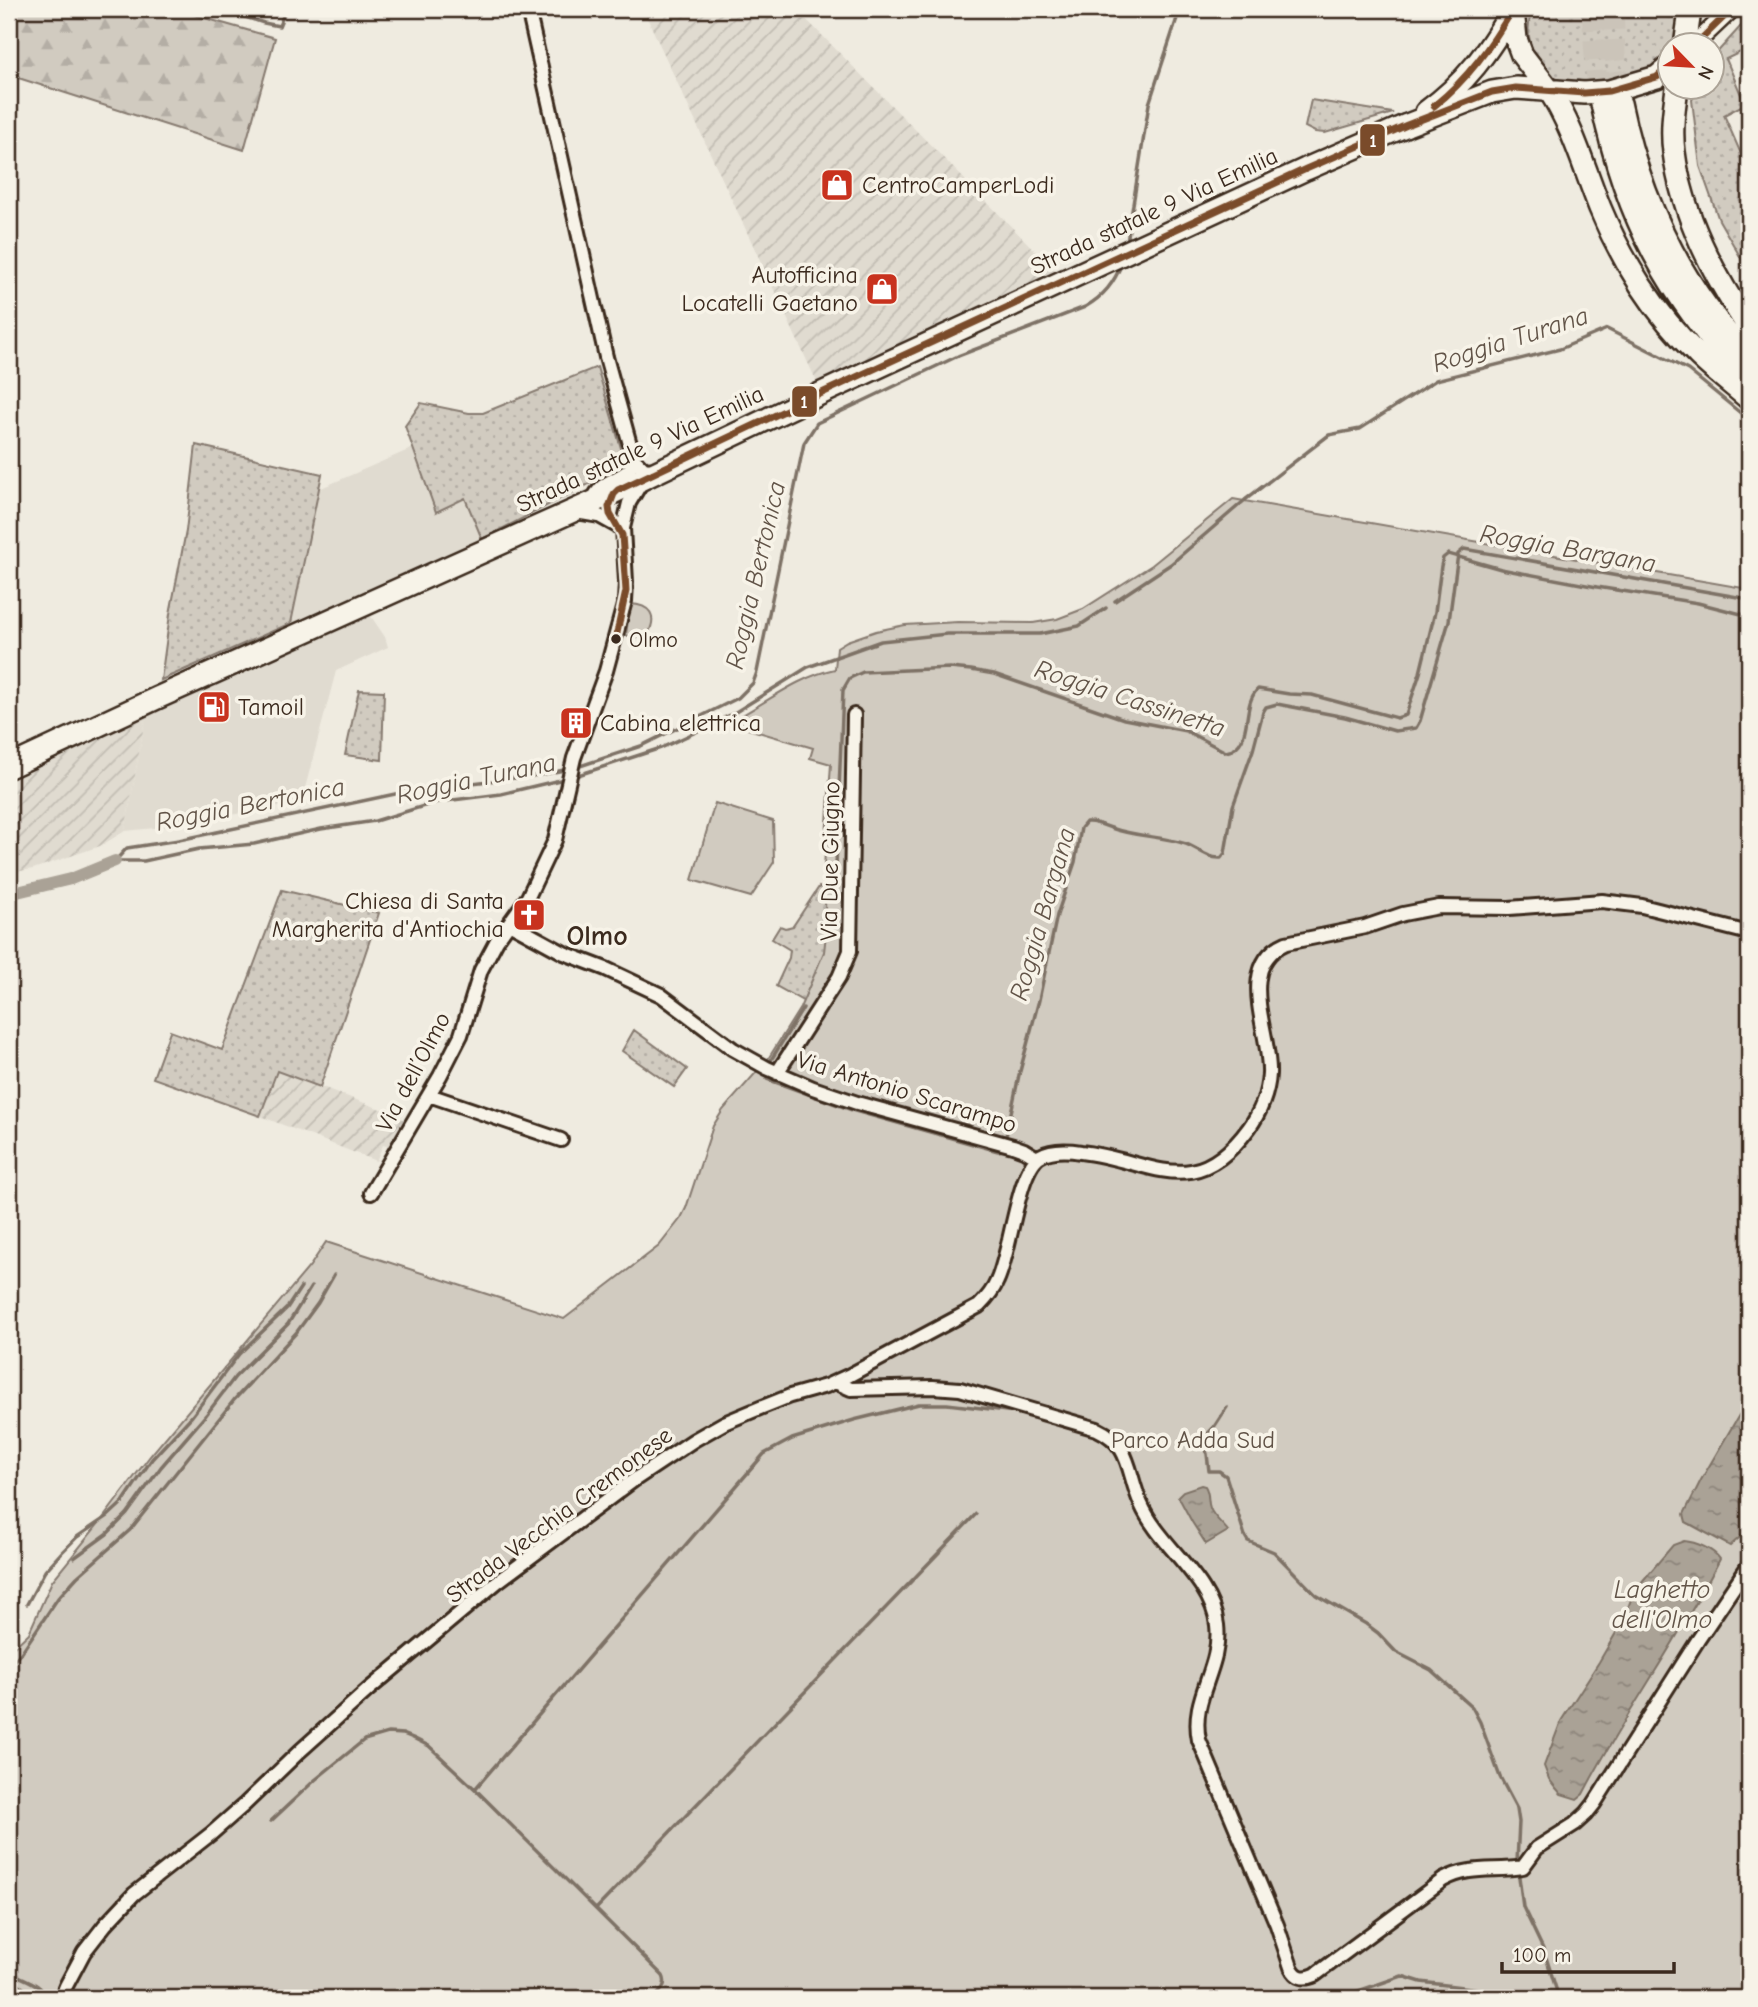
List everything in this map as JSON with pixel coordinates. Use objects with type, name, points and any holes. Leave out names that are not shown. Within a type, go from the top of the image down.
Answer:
[{"type":"main road","points":[[1513,9],[1516,39],[1522,55],[1561,108],[1600,208],[1623,256],[1669,323],[1696,353],[1749,399]]},
{"type":"main road","name":"Strada statale 9 Via Emilia","points":[[1407,125],[1445,98],[1478,65],[1513,9]]},
{"type":"main road","points":[[1687,32],[1688,9]]},
{"type":"main road","name":"Strada statale 9 Via Emilia","points":[[9,767],[606,497],[1114,258],[1407,125],[1492,92],[1516,88],[1584,93],[1609,91],[1656,77]]},
{"type":"main road","points":[[1676,102],[1674,152],[1688,207],[1711,265],[1749,328]]},
{"type":"main road","points":[[1749,357],[1699,295],[1667,243],[1611,103],[1610,141],[1621,179],[1645,239],[1672,286],[1706,333],[1749,382]]},
{"type":"street","points":[[528,9],[606,357],[634,459],[629,471],[597,490],[606,497]]},
{"type":"street","points":[[1708,32],[1732,9]]},
{"type":"street","points":[[634,459],[652,474]]},
{"type":"street","name":"Via dell’Olmo","points":[[621,527],[633,494],[652,474]]},
{"type":"street","name":"Via dell’Olmo","points":[[371,1193],[461,1035],[481,970],[497,940],[528,897],[555,840],[573,764],[609,660],[625,601],[622,509],[606,497]]},
{"type":"street","points":[[565,514],[592,514],[621,527]]},
{"type":"street","name":"Via Due Giugno","points":[[777,1073],[839,977],[850,951],[855,715]]},
{"type":"street","points":[[1037,1158],[1045,1153],[1069,1150],[1096,1153],[1163,1171],[1191,1172],[1203,1169],[1225,1154],[1252,1123],[1267,1088],[1269,1066],[1258,989],[1262,964],[1267,955],[1274,948],[1286,943],[1365,927],[1403,914],[1439,907],[1509,908],[1602,901],[1642,906],[1749,933]]},
{"type":"street","name":"Via Antonio Scarampo","points":[[509,923],[564,953],[662,995],[733,1049],[777,1073],[857,1103],[1013,1146],[1037,1158]]},
{"type":"street","points":[[429,1095],[561,1140]]},
{"type":"street","name":"Strada Vecchia Cremonese","points":[[61,1998],[84,1952],[134,1894],[212,1833],[329,1725],[497,1583],[634,1480],[694,1440],[724,1423],[790,1396],[835,1382],[972,1312],[987,1298],[998,1280],[1026,1176],[1037,1158]]},
{"type":"street","points":[[835,1382],[851,1389],[960,1389],[1097,1429],[1118,1442],[1126,1455],[1140,1502],[1148,1518],[1194,1576],[1206,1595],[1217,1622],[1217,1649],[1197,1713],[1199,1740],[1277,1925],[1294,1973],[1301,1978],[1315,1975],[1443,1880],[1455,1874],[1478,1869],[1523,1867],[1537,1848],[1586,1814],[1748,1566]]},
{"type":"shaded area","points":[[643,9],[796,9],[1065,281],[822,393]]},
{"type":"shaded area","points":[[413,448],[436,511],[465,498],[484,544],[294,630],[291,623],[319,489]]},
{"type":"shaded area","points":[[366,609],[385,637],[388,647],[336,671],[301,803],[125,831],[146,714]]},
{"type":"shaded area","points":[[146,714],[125,831],[100,846],[33,869],[9,873],[9,775]]},
{"type":"shaded area","points":[[277,1070],[405,1120],[393,1148],[383,1145],[376,1161],[260,1116]]},
{"type":"green space","points":[[9,9],[173,9],[275,38],[244,150],[9,75]]},
{"type":"green space","points":[[1532,9],[1680,9],[1677,32],[1656,32],[1656,64],[1627,76],[1594,83],[1569,83],[1547,72],[1534,54],[1530,43],[1529,20]]},
{"type":"green space","points":[[1749,17],[1749,48],[1726,59],[1726,43]]},
{"type":"green space","points":[[1726,59],[1745,104],[1724,115],[1749,172],[1749,272],[1719,220],[1700,166],[1692,102],[1726,102]]},
{"type":"green space","points":[[1311,100],[1393,113],[1325,133],[1315,132],[1305,127]]},
{"type":"green space","points":[[597,367],[626,465],[482,539],[465,498],[436,512],[405,426],[421,403],[469,413],[483,413]]},
{"type":"green space","points":[[196,445],[322,474],[291,623],[161,680],[186,531]]},
{"type":"green space","name":"Parco Adda Sud","points":[[1233,499],[1749,589],[1749,1998],[25,1998],[27,1990],[9,1977],[9,1652],[29,1633],[52,1581],[150,1456],[310,1266],[326,1242],[564,1319],[659,1246],[681,1218],[713,1126],[723,1110],[768,1059],[800,1008],[824,952],[824,867],[831,764],[810,758],[813,748],[734,725],[732,721],[795,684],[835,669],[837,647],[876,631],[905,625],[958,622],[1033,623],[1057,619],[1083,609],[1152,565]]},
{"type":"green space","points":[[630,604],[643,606],[650,612],[652,621],[648,634],[634,638],[626,635]]},
{"type":"green space","points":[[359,690],[384,691],[382,760],[345,755]]},
{"type":"green space","points":[[715,803],[773,821],[774,862],[751,897],[692,880]]},
{"type":"green space","points":[[819,887],[842,895],[810,1005],[776,986],[790,950],[772,939],[780,926],[793,926]]},
{"type":"green space","points":[[282,890],[379,913],[320,1087],[277,1071],[260,1116],[153,1078],[170,1031],[222,1050]]},
{"type":"green space","points":[[634,1030],[687,1069],[674,1087],[622,1051]]},
{"type":"water","name":"Laghetto dell'Olmo","points":[[1749,1398],[1749,1529],[1730,1546],[1686,1522],[1684,1514]]},
{"type":"water","points":[[1201,1485],[1207,1489],[1211,1511],[1228,1531],[1206,1544],[1178,1496],[1183,1491]]},
{"type":"water","name":"Laghetto dell'Olmo","points":[[1684,1541],[1704,1547],[1720,1559],[1583,1794],[1577,1799],[1561,1794],[1549,1779],[1544,1766],[1561,1721],[1624,1619],[1634,1591],[1673,1545]]},
{"type":"waterway","points":[[220,9],[279,26],[286,9]]},
{"type":"waterway","name":"Roggia Bertonica","points":[[1127,242],[1149,104],[1180,9]]},
{"type":"waterway","name":"Roggia Bertonica","points":[[577,767],[641,746],[738,698],[753,683],[804,443],[817,423],[958,356],[1085,307],[1108,288],[1122,263]]},
{"type":"waterway","name":"Roggia Turana","points":[[1115,601],[1171,564],[1245,500],[1329,435],[1360,429],[1436,380],[1560,349],[1607,329],[1688,370],[1749,420]]},
{"type":"waterway","name":"Roggia Bargana","points":[[1005,1141],[1057,915],[1075,862],[1081,828],[1086,822],[1177,841],[1211,857],[1221,858],[1225,853],[1233,806],[1266,707],[1277,704],[1345,717],[1395,731],[1416,728],[1449,621],[1458,554],[1464,549],[1749,599]]},
{"type":"waterway","name":"Roggia Cassinetta","points":[[836,866],[843,690],[850,678],[863,672],[950,668],[994,674],[1124,719],[1186,731],[1226,752],[1241,742],[1249,705],[1258,689],[1312,695],[1397,718],[1406,715],[1435,612],[1443,558],[1448,554],[1501,569],[1698,603],[1749,616]]},
{"type":"waterway","name":"Roggia Turana","points":[[572,777],[661,748],[734,713],[808,667],[881,641],[947,634],[1040,634],[1079,626],[1106,608]]},
{"type":"waterway","name":"Roggia Bertonica","points":[[115,861],[127,848],[179,840],[414,790],[569,769]]},
{"type":"waterway","name":"Roggia Turana","points":[[115,861],[144,861],[199,849],[254,844],[321,829],[375,821],[437,802],[501,794],[564,779]]},
{"type":"waterway","points":[[9,894],[71,879],[115,861]]},
{"type":"waterway","name":"Roggia Cassinetta","points":[[771,1060],[803,1008]]},
{"type":"waterway","name":"Roggia Bargana","points":[[767,1079],[855,1111],[998,1151],[1003,1150]]},
{"type":"waterway","points":[[9,1665],[21,1653],[58,1598],[77,1577],[130,1530],[234,1400],[296,1333],[334,1275]]},
{"type":"waterway","points":[[27,1604],[45,1571],[77,1537],[123,1502],[152,1459],[192,1416],[239,1354],[287,1308],[301,1287]]},
{"type":"waterway","points":[[74,1558],[107,1534],[127,1514],[161,1467],[235,1377],[288,1324],[311,1287]]},
{"type":"waterway","points":[[475,1789],[764,1454],[792,1439],[919,1404],[947,1404],[1007,1411],[1014,1409]]},
{"type":"waterway","points":[[1227,1407],[1203,1439],[1203,1444],[1209,1471],[1219,1471],[1226,1476],[1248,1541],[1274,1552],[1316,1595],[1366,1624],[1396,1652],[1431,1670],[1472,1707],[1500,1777],[1517,1809],[1517,1862],[1523,1907],[1544,1951],[1559,1998]]},
{"type":"waterway","points":[[596,1909],[976,1514]]},
{"type":"waterway","points":[[271,1821],[364,1740],[388,1733],[413,1738],[429,1746],[475,1789],[663,1976],[664,1985],[654,1998]]},
{"type":"waterway","points":[[9,1971],[36,1985],[46,1998]]},
{"type":"waterway","points":[[1338,1998],[1402,1976],[1421,1982],[1479,1989],[1512,1998]]},
{"type":"tunnel","points":[[1592,9],[1596,72],[1602,104]]},
{"type":"tunnel","points":[[1613,9],[1620,103]]},
{"type":"transit line","name":"1","points":[[1434,106],[1458,85],[1478,61],[1513,9]]},
{"type":"transit line","name":"1","points":[[1708,32],[1732,9]]},
{"type":"transit line","name":"1","points":[[626,591],[622,535],[609,507],[618,490],[1306,169],[1407,125],[1492,92],[1516,88],[1584,93],[1609,91],[1656,77]]},
{"type":"transit line","name":"1","points":[[615,642],[626,591],[624,557]]},
{"type":"place","name":"CentroCamperLodi","points":[[837,185]]},
{"type":"place","name":"Autofficina Locatelli Gaetano","points":[[882,289]]},
{"type":"place","name":"Olmo","points":[[616,639]]},
{"type":"place","name":"Tamoil","points":[[214,707]]},
{"type":"place","name":"Cabina elettrica","points":[[576,723]]},
{"type":"place","name":"Chiesa di Santa Margherita d'Antiochia","points":[[529,915]]},
{"type":"district","name":"Olmo","points":[[597,935]]}]
